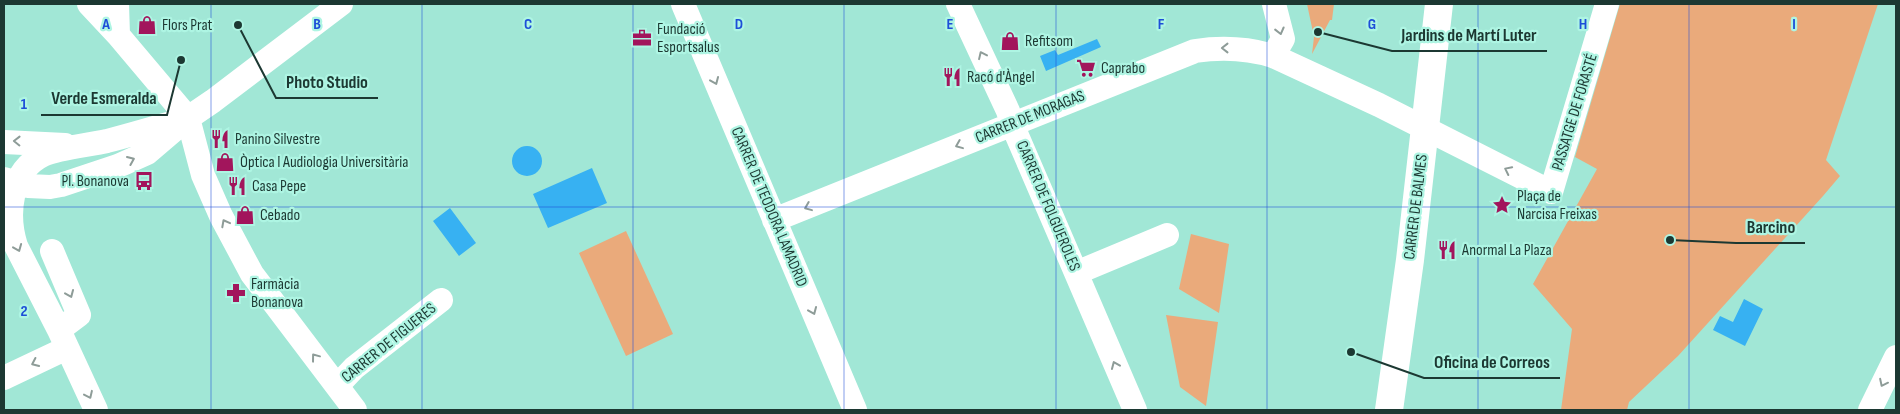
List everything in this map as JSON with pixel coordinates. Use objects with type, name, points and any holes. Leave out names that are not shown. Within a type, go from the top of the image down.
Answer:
[{"type":"main road","name":"CARRER DE BALMES","points":[[1389,410],[1426,129],[1439,4]]},
{"type":"street","points":[[89,4],[118,35],[188,118],[203,176],[221,216],[252,274],[355,410]]},
{"type":"street","points":[[117,4],[118,35]]},
{"type":"street","points":[[10,181],[41,187],[61,185],[118,166],[147,153],[188,118],[340,4]]},
{"type":"street","name":"CARRER DE TEODORA LAMADRID","points":[[683,4],[855,410]]},
{"type":"street","name":"CARRER DE FOLGUEROLES","points":[[958,4],[1008,111],[1135,410]]},
{"type":"street","points":[[1273,56],[1283,39],[1274,4]]},
{"type":"street","name":"PASSATGE DE FORASTÉ","points":[[1426,129],[1552,192],[1607,4]]},
{"type":"street","name":"CARRER DE MORAGAS","points":[[774,220],[1195,51],[1232,48],[1257,51],[1273,56],[1426,129]]},
{"type":"street","points":[[10,181],[45,154],[99,143],[188,118]]},
{"type":"street","points":[[4,142],[16,141],[60,145],[99,143]]},
{"type":"street","points":[[10,181],[12,232],[20,255],[63,339],[96,410]]},
{"type":"street","points":[[1076,273],[1166,235]]},
{"type":"street","points":[[4,378],[63,339],[79,315],[52,251]]},
{"type":"street","name":"CARRER DE FIGUERES","points":[[337,386],[354,368],[441,300]]},
{"type":"street","points":[[1870,410],[1896,357]]},
{"type":"shaded area","points":[[1307,4],[1334,4],[1332,20],[1330,20],[1312,54],[1314,37]]},
{"type":"shaded area","points":[[1620,4],[1878,4],[1826,160],[1840,176],[1678,356],[1629,402],[1627,410],[1561,410],[1572,329],[1533,284],[1597,169],[1575,157]]},
{"type":"shaded area","points":[[626,231],[673,334],[626,356],[579,253]]},
{"type":"shaded area","points":[[1191,234],[1229,244],[1219,313],[1179,289]]},
{"type":"shaded area","points":[[1166,315],[1218,322],[1206,406],[1180,387]]},
{"type":"water","points":[[1097,39],[1101,47],[1046,71],[1040,56],[1055,50],[1058,55]]},
{"type":"water","points":[[527,146],[533,147],[541,155],[541,167],[533,175],[527,176],[521,175],[513,167],[512,161],[513,155],[521,147]]},
{"type":"water","points":[[592,168],[607,203],[548,228],[533,194]]},
{"type":"water","points":[[450,208],[476,243],[459,256],[433,221]]},
{"type":"water","points":[[1744,299],[1763,309],[1745,346],[1713,330],[1720,316],[1733,322]]},
{"type":"place","name":"Flors Prat","points":[[147,25]]},
{"type":"place","name":"Photo Studio","points":[[238,25]]},
{"type":"place","name":"Jardins de Martí Luter","points":[[1318,32]]},
{"type":"place","name":"Fundació Esportsalus","points":[[642,38]]},
{"type":"place","name":"Refitsom","points":[[1010,41]]},
{"type":"place","name":"Verde Esmeralda","points":[[181,60]]},
{"type":"place","name":"Caprabo","points":[[1086,68]]},
{"type":"place","name":"Racó d'Àngel","points":[[952,77]]},
{"type":"place","name":"Panino Silvestre","points":[[220,139]]},
{"type":"place","name":"Òptica I Audiologia Universitària","points":[[225,162]]},
{"type":"place","name":"Pl. Bonanova","points":[[144,181]]},
{"type":"place","name":"Casa Pepe","points":[[237,186]]},
{"type":"place","name":"Plaça de Narcisa Freixas","points":[[1502,205]]},
{"type":"place","name":"Cebado","points":[[245,215]]},
{"type":"place","name":"Barcino","points":[[1670,240]]},
{"type":"place","name":"Anormal La Plaza","points":[[1447,250]]},
{"type":"place","name":"Farmàcia Bonanova","points":[[236,293]]},
{"type":"place","name":"Oficina de Correos","points":[[1351,352]]}]
